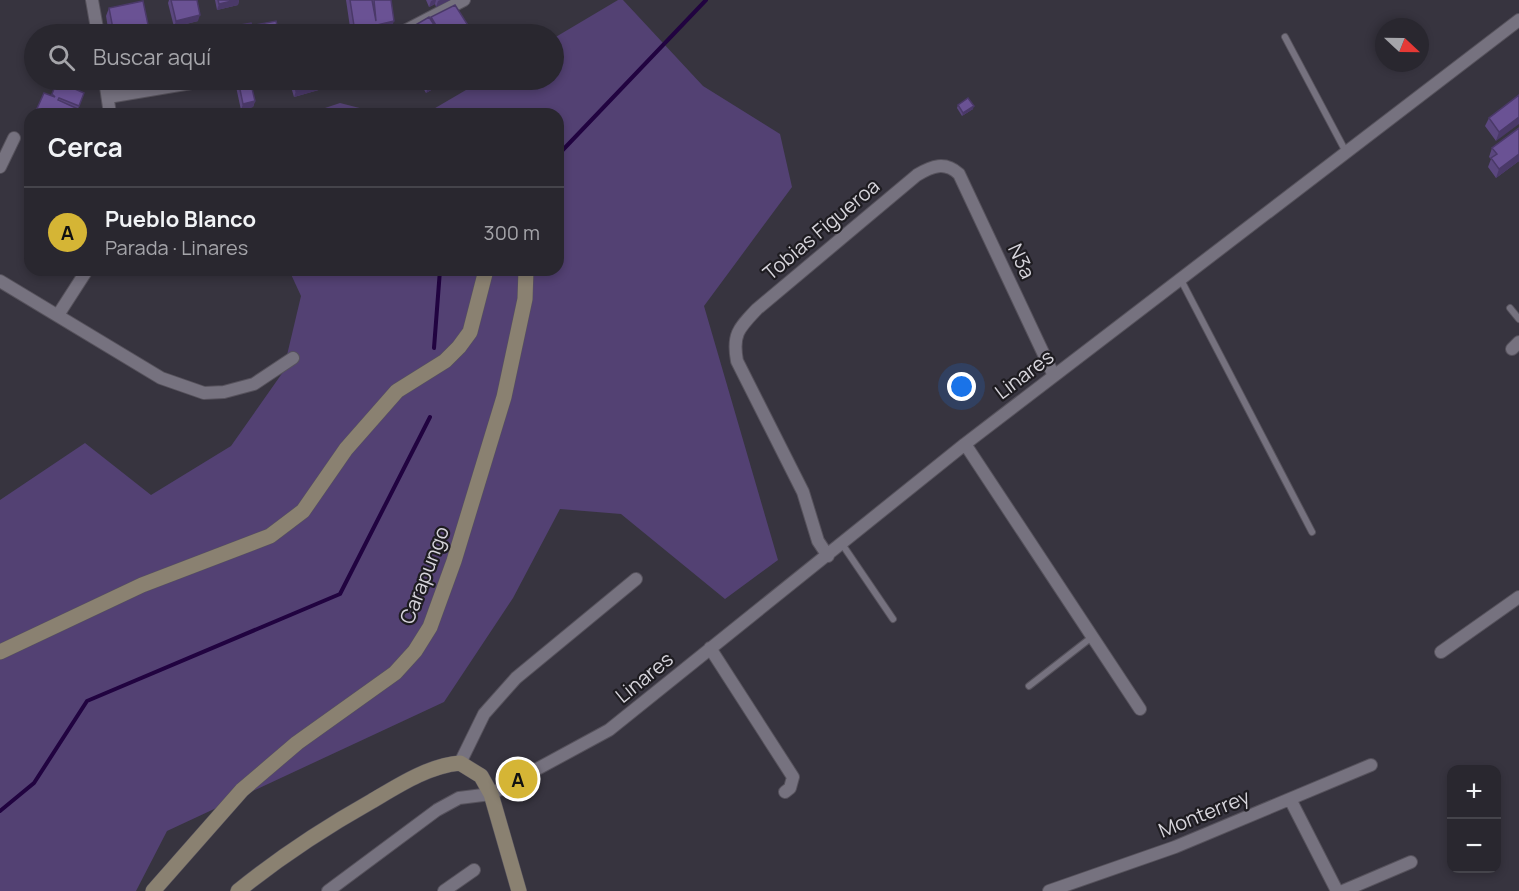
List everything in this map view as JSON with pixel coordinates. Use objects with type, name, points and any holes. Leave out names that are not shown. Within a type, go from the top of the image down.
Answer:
[{"type":"street","points":[[92,0],[96,24]]},
{"type":"street","points":[[418,24],[464,0]]},
{"type":"street","name":"Linares","points":[[491,794],[609,730],[965,444],[1519,20]]},
{"type":"street","points":[[107,90],[109,108]]},
{"type":"street","points":[[108,97],[150,90]]},
{"type":"street","points":[[0,167],[14,138]]},
{"type":"street","name":"Tobias Figueroa","points":[[828,556],[818,541],[802,492],[737,361],[734,342],[742,324],[757,309],[866,216],[917,175],[936,166],[948,166]]},
{"type":"street","name":"N3a","points":[[948,166],[959,174],[1054,376]]},
{"type":"street","points":[[58,315],[83,276]]},
{"type":"street","points":[[0,652],[142,585],[270,536],[288,523],[303,511],[346,449],[398,391],[445,361],[459,347],[470,332],[484,276]]},
{"type":"street","name":"Carapungo","points":[[153,891],[242,790],[297,743],[395,673],[415,651],[430,627],[454,561],[504,398],[525,298],[526,276]]},
{"type":"street","points":[[0,281],[161,378],[204,393],[224,392],[254,384],[292,358]]},
{"type":"street","points":[[965,444],[1140,709]]},
{"type":"street","points":[[460,763],[484,714],[516,678],[636,579]]},
{"type":"street","points":[[1441,652],[1519,597]]},
{"type":"street","points":[[710,648],[793,777],[790,788],[785,792]]},
{"type":"street","points":[[238,891],[301,842],[395,787],[436,767],[460,763],[481,776],[491,794],[519,891]]},
{"type":"street","name":"Monterrey","points":[[1049,891],[1175,847],[1371,765]]},
{"type":"street","points":[[328,891],[437,810],[459,798],[491,794]]},
{"type":"street","points":[[1290,799],[1337,891]]},
{"type":"street","points":[[1344,891],[1411,862]]},
{"type":"street","points":[[444,891],[474,870]]},
{"type":"lane","points":[[1285,37],[1346,152]]},
{"type":"lane","points":[[1180,279],[1312,532]]},
{"type":"lane","points":[[1510,308],[1519,319]]},
{"type":"lane","points":[[842,544],[893,619]]},
{"type":"lane","points":[[1029,686],[1092,637]]},
{"type":"shaded area","points":[[618,0],[623,0],[703,86],[780,134],[792,187],[704,306],[778,560],[725,599],[621,514],[560,509],[513,598],[444,702],[167,831],[136,891],[0,891],[0,500],[85,443],[151,495],[231,446],[283,372],[301,296],[292,276],[564,276],[564,108],[435,108],[466,90],[564,90],[564,32]]},
{"type":"shaded area","points":[[340,103],[360,108],[325,108]]},
{"type":"building","points":[[171,0],[197,0],[200,15],[176,21]]},
{"type":"building","points":[[218,0],[236,0],[219,4]]},
{"type":"building","points":[[350,0],[372,0],[376,21],[374,0],[391,0],[394,21],[381,24],[354,24]]},
{"type":"building","points":[[143,1],[148,24],[112,24],[109,8]]},
{"type":"building","points":[[455,5],[467,24],[435,24],[431,17]]},
{"type":"building","points":[[429,17],[434,24],[417,24]]},
{"type":"building","points":[[276,21],[277,24],[260,24]]},
{"type":"building","points":[[54,90],[77,90],[84,93],[79,106],[59,98],[58,100],[76,108],[37,108],[44,93],[55,97],[52,94]]},
{"type":"building","points":[[240,90],[252,90],[255,101],[243,104]]},
{"type":"building","points":[[1519,95],[1519,117],[1499,132],[1489,118]]},
{"type":"building","points":[[968,98],[974,106],[963,113],[958,105]]},
{"type":"building","points":[[1519,128],[1519,154],[1499,169],[1491,158],[1497,154],[1492,148]]},
{"type":"waterway","points":[[564,149],[706,0]]},
{"type":"waterway","points":[[434,348],[440,276]]},
{"type":"waterway","points":[[0,811],[34,783],[87,701],[340,594],[430,417]]},
{"type":"place","name":"Pueblo Blanco","points":[[518,779]]}]
